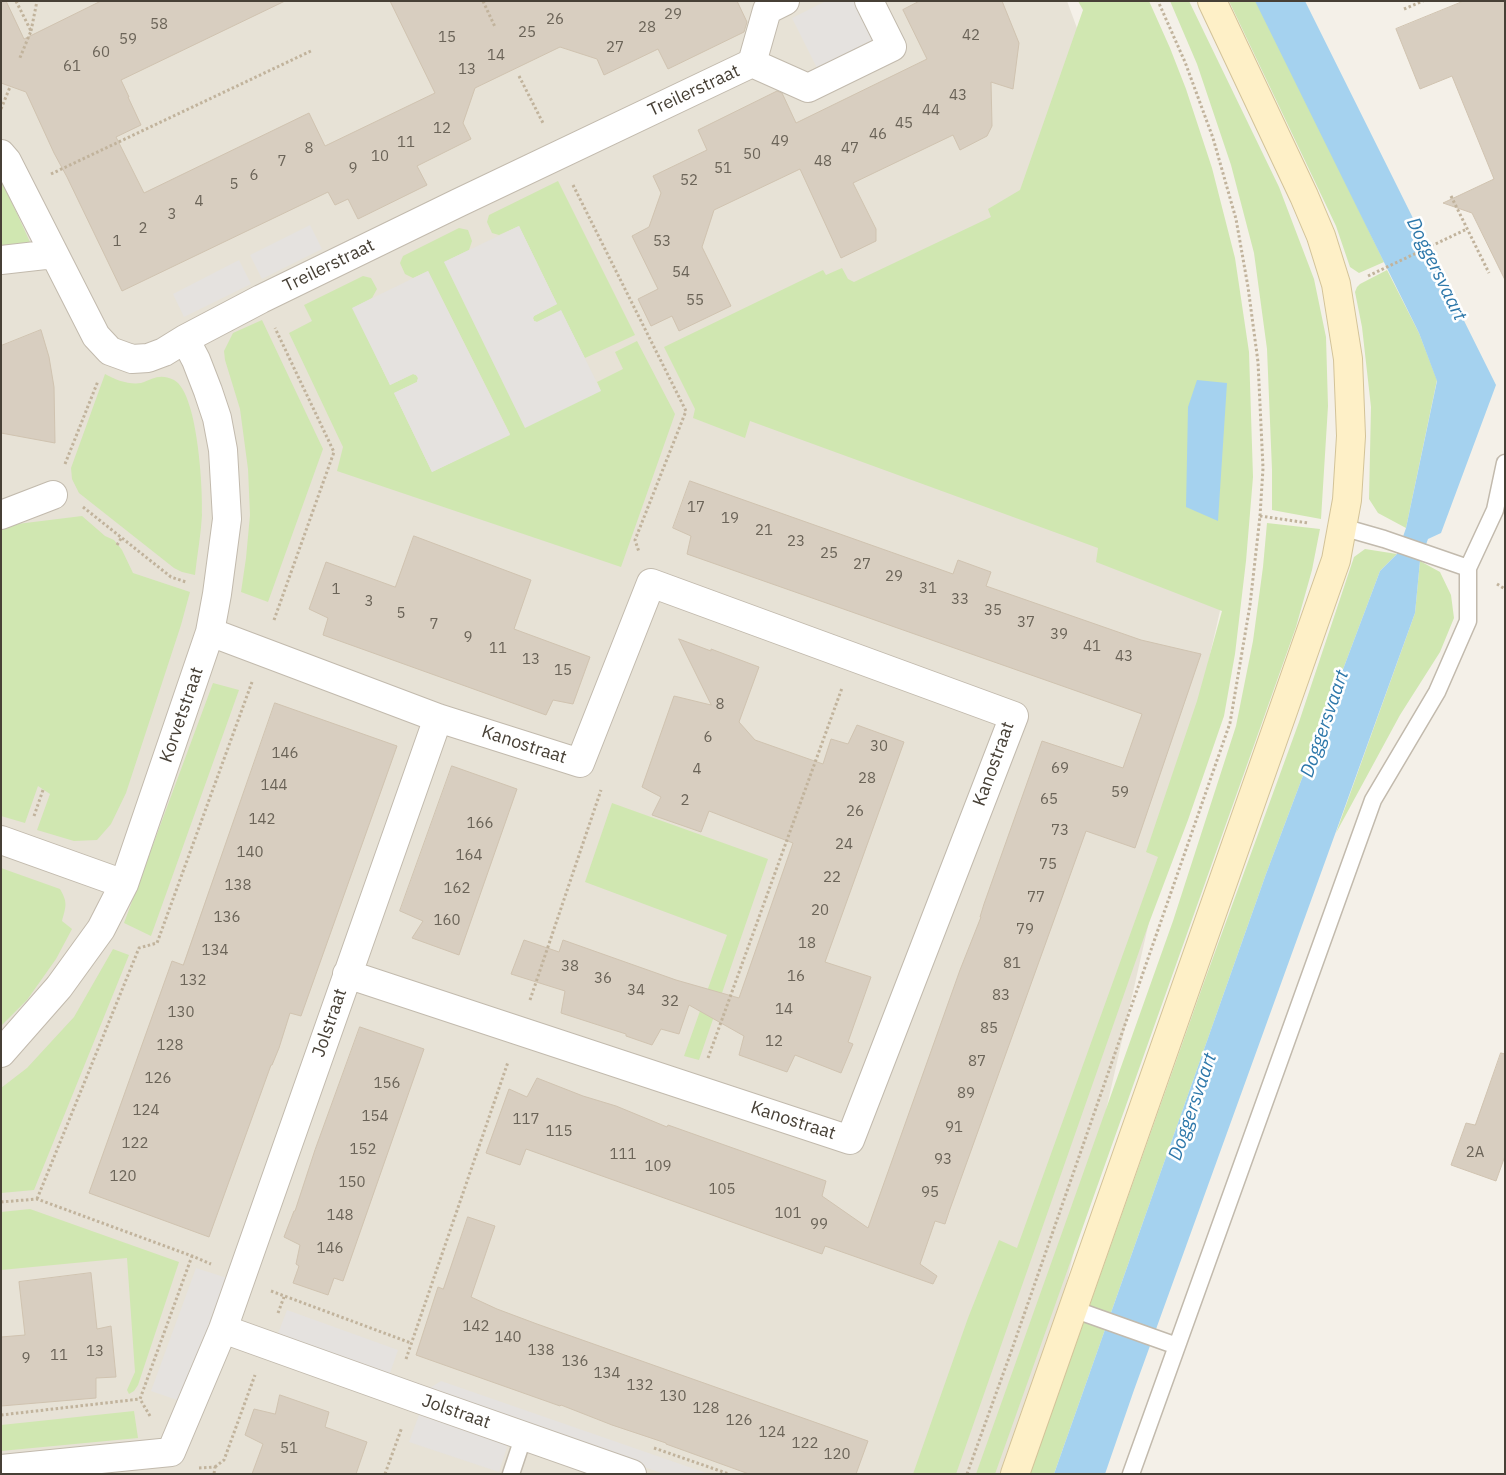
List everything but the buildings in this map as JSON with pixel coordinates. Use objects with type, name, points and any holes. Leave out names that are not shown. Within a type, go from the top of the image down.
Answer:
[{"type":"street","name":"Treilerstraat","points":[[110,351],[132,359],[148,358],[164,352],[261,299],[752,63],[767,10],[785,1]]},
{"type":"street","name":"Treilerstraat","points":[[752,63],[808,88],[892,47],[869,1]]},
{"type":"street","points":[[1015,1474],[1336,560],[1347,500],[1351,436],[1348,359],[1336,284],[1321,236],[1304,196],[1212,1]]},
{"type":"street","points":[[1,154],[7,161],[96,336],[110,351]]},
{"type":"street","points":[[1,260],[54,254]]},
{"type":"street","name":"Korvetstraat","points":[[1,1053],[59,987],[101,929],[124,884],[210,632],[227,519],[223,450],[217,418],[208,391],[196,360],[185,339]]},
{"type":"street","points":[[1,515],[53,495]]},
{"type":"street","name":"Kanostraat","points":[[210,632],[438,718],[580,763],[650,583],[1014,716],[850,1140],[348,974]]},
{"type":"street","name":"Jolstraat","points":[[171,1452],[223,1329],[438,718]]},
{"type":"street","points":[[1,840],[124,884]]},
{"type":"street","name":"Jolstraat","points":[[223,1329],[632,1474]]},
{"type":"street","points":[[1,1469],[35,1470],[171,1452]]},
{"type":"lane","points":[[1131,1474],[1373,800],[1437,692],[1468,621],[1468,568],[1495,510],[1505,463]]},
{"type":"lane","points":[[1342,527],[1384,539],[1468,568]]},
{"type":"lane","points":[[1073,1309],[1177,1346]]},
{"type":"lane","points":[[511,1474],[524,1435]]},
{"type":"path","points":[[16,1],[31,31]]},
{"type":"path","points":[[20,60],[31,31],[38,1]]},
{"type":"path","points":[[483,1],[495,27]]},
{"type":"path","points":[[967,1474],[1230,723],[1250,605],[1260,516],[1262,468],[1258,362],[1248,287],[1236,219],[1210,130],[1185,62],[1158,1]]},
{"type":"path","points":[[1404,9],[1423,1]]},
{"type":"path","points":[[21,189],[313,50]]},
{"type":"path","points":[[519,76],[686,411],[635,540],[650,583]]},
{"type":"path","points":[[1,109],[10,87]]},
{"type":"path","points":[[1452,196],[1489,273]]},
{"type":"path","points":[[1376,273],[1467,229]]},
{"type":"path","points":[[37,1199],[139,948],[157,943],[334,452],[261,299]]},
{"type":"path","points":[[110,351],[53,495],[84,508],[171,577],[217,594]]},
{"type":"path","points":[[1260,516],[1342,527]]},
{"type":"path","points":[[117,545],[122,537]]},
{"type":"path","points":[[697,1090],[853,657]]},
{"type":"path","points":[[385,1474],[404,1394],[411,1343],[601,790],[580,763]]},
{"type":"path","points":[[1,1202],[37,1199],[192,1256],[284,1297],[411,1343]]},
{"type":"path","points":[[140,1399],[192,1256]]},
{"type":"path","points":[[216,1467],[224,1460],[267,1344]]},
{"type":"path","points":[[1,1415],[140,1399]]},
{"type":"path","points":[[140,1399],[171,1452]]},
{"type":"shaded area","points":[[1,1],[1067,1],[1185,320],[1225,589],[1023,1474],[1,1474]]},
{"type":"shaded area","points":[[826,1],[860,1],[878,37],[817,68],[792,18]]},
{"type":"shaded area","points":[[310,225],[322,249],[262,279],[250,255]]},
{"type":"shaded area","points":[[519,226],[557,304],[534,316],[534,321],[537,322],[561,310],[601,391],[525,428],[444,262]]},
{"type":"shaded area","points":[[239,260],[251,284],[184,317],[173,294]]},
{"type":"shaded area","points":[[428,271],[510,435],[432,472],[394,393],[417,382],[418,378],[413,374],[390,385],[352,308]]},
{"type":"shaded area","points":[[196,1268],[227,1278],[180,1401],[151,1391]]},
{"type":"shaded area","points":[[287,1310],[398,1350],[389,1376],[277,1336]]},
{"type":"shaded area","points":[[441,1381],[709,1474],[664,1474],[425,1391]]},
{"type":"shaded area","points":[[419,1415],[508,1444],[499,1472],[409,1442]]},
{"type":"green space","points":[[1078,1],[1149,1],[1186,89],[1212,168],[1235,258],[1249,352],[1253,477],[1246,561],[1235,654],[1224,716],[1188,820],[1149,923],[956,1474],[913,1474],[968,1318],[999,1240],[1017,1248],[1158,857],[1146,852],[1197,701],[1222,611],[1096,562],[1098,548],[750,421],[745,438],[693,418],[695,409],[664,347],[823,270],[826,275],[842,268],[848,279],[854,282],[991,217],[988,209],[1020,190],[1083,10]]},
{"type":"green space","points":[[1170,1],[1189,1],[1279,187],[1314,279],[1326,337],[1328,406],[1321,519],[1272,510],[1267,349],[1254,253],[1231,165],[1197,64]]},
{"type":"green space","points":[[1229,1],[1258,1],[1384,262],[1359,273],[1350,267],[1336,226]]},
{"type":"green space","points":[[558,181],[635,335],[585,358],[561,311],[537,322],[534,321],[534,316],[557,304],[519,226],[499,235],[492,233],[487,222],[489,215]]},
{"type":"green space","points":[[1,182],[3,183],[35,253],[1,255]]},
{"type":"green space","points":[[459,228],[468,230],[472,241],[469,250],[444,262],[601,391],[597,382],[623,369],[615,352],[637,341],[675,414],[621,567],[337,471],[343,447],[289,333],[312,321],[304,305],[363,276],[371,278],[377,289],[372,298],[353,308],[390,385],[413,374],[418,378],[417,382],[394,393],[432,472],[510,434],[428,271],[413,278],[405,274],[400,263],[403,256]]},
{"type":"green space","points":[[1387,270],[1419,333],[1437,380],[1406,528],[1378,513],[1369,499],[1371,407],[1362,327],[1355,292],[1360,284]]},
{"type":"green space","points":[[262,320],[323,449],[268,602],[241,592],[250,515],[248,469],[240,409],[224,351],[233,333]]},
{"type":"green space","points":[[105,374],[127,383],[141,383],[160,377],[169,378],[182,388],[189,403],[194,422],[200,464],[202,502],[195,575],[174,568],[79,493],[72,479],[71,468]]},
{"type":"green space","points":[[82,516],[105,536],[114,540],[122,550],[133,573],[190,592],[126,793],[111,824],[97,840],[74,841],[37,830],[50,794],[38,786],[25,823],[1,816],[1,526]]},
{"type":"green space","points":[[1267,523],[1320,529],[1312,570],[1296,627],[995,1474],[976,1474],[1173,921],[1236,726],[1253,641]]},
{"type":"green space","points":[[1365,549],[1397,554],[1380,571],[1266,874],[1054,1474],[1030,1474],[1203,985],[1299,722],[1354,557]]},
{"type":"green space","points":[[1420,561],[1440,572],[1451,595],[1454,618],[1440,652],[1400,715],[1336,833],[1415,613]]},
{"type":"green space","points":[[213,683],[239,690],[151,936],[124,923]]},
{"type":"green space","points":[[612,803],[768,859],[699,1060],[684,1056],[727,935],[585,882]]},
{"type":"green space","points":[[1,868],[60,889],[66,905],[62,921],[72,929],[56,959],[27,1000],[1,1026]]},
{"type":"green space","points":[[113,949],[129,955],[34,1190],[1,1193],[1,1088],[27,1068],[74,1017]]},
{"type":"green space","points":[[30,1209],[179,1262],[138,1385],[129,1394],[127,1390],[135,1372],[127,1258],[1,1270],[1,1212]]},
{"type":"green space","points":[[134,1411],[138,1438],[1,1451],[1,1425]]},
{"type":"water","name":"Doggersvaart","points":[[1255,1],[1305,1],[1496,385],[1441,533],[1428,539],[1420,561],[1415,613],[1105,1474],[1054,1474],[1266,874],[1380,571],[1397,554],[1406,528],[1437,381],[1419,333]]},
{"type":"water","points":[[1197,380],[1227,383],[1218,521],[1186,507],[1188,407]]}]
